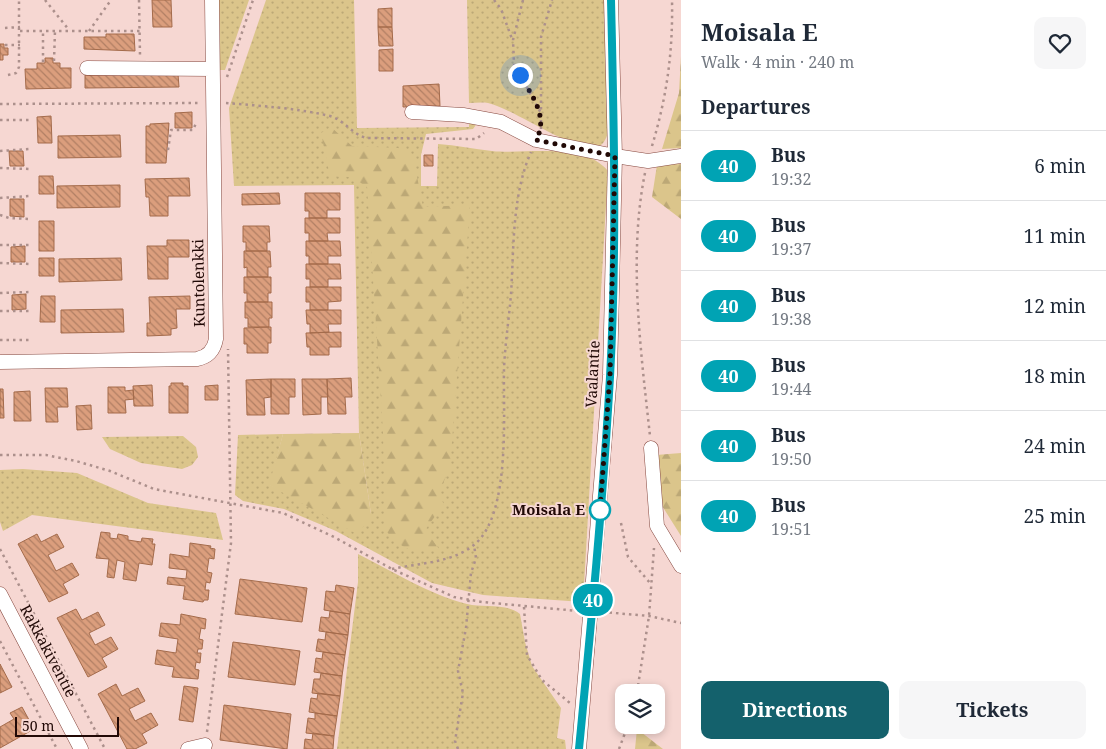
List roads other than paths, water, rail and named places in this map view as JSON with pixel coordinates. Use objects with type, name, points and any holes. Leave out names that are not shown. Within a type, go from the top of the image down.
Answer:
[{"type":"street","name":"Kuntolenkki","points":[[0,362],[196,359],[210,352],[216,339],[218,102],[212,69],[212,0]]},
{"type":"street","name":"Vaalantie","points":[[579,749],[595,585],[610,375],[615,156],[611,0]]},
{"type":"street","points":[[87,68],[212,69]]},
{"type":"street","points":[[412,112],[463,115],[501,122],[536,140],[615,156],[648,161],[681,156]]},
{"type":"street","points":[[651,448],[657,526],[681,566]]},
{"type":"street","name":"Rakkakiventie","points":[[0,594],[81,749]]},
{"type":"street","points":[[188,749],[205,745]]},
{"type":"place","name":"Moisala E","points":[[600,510]]}]
